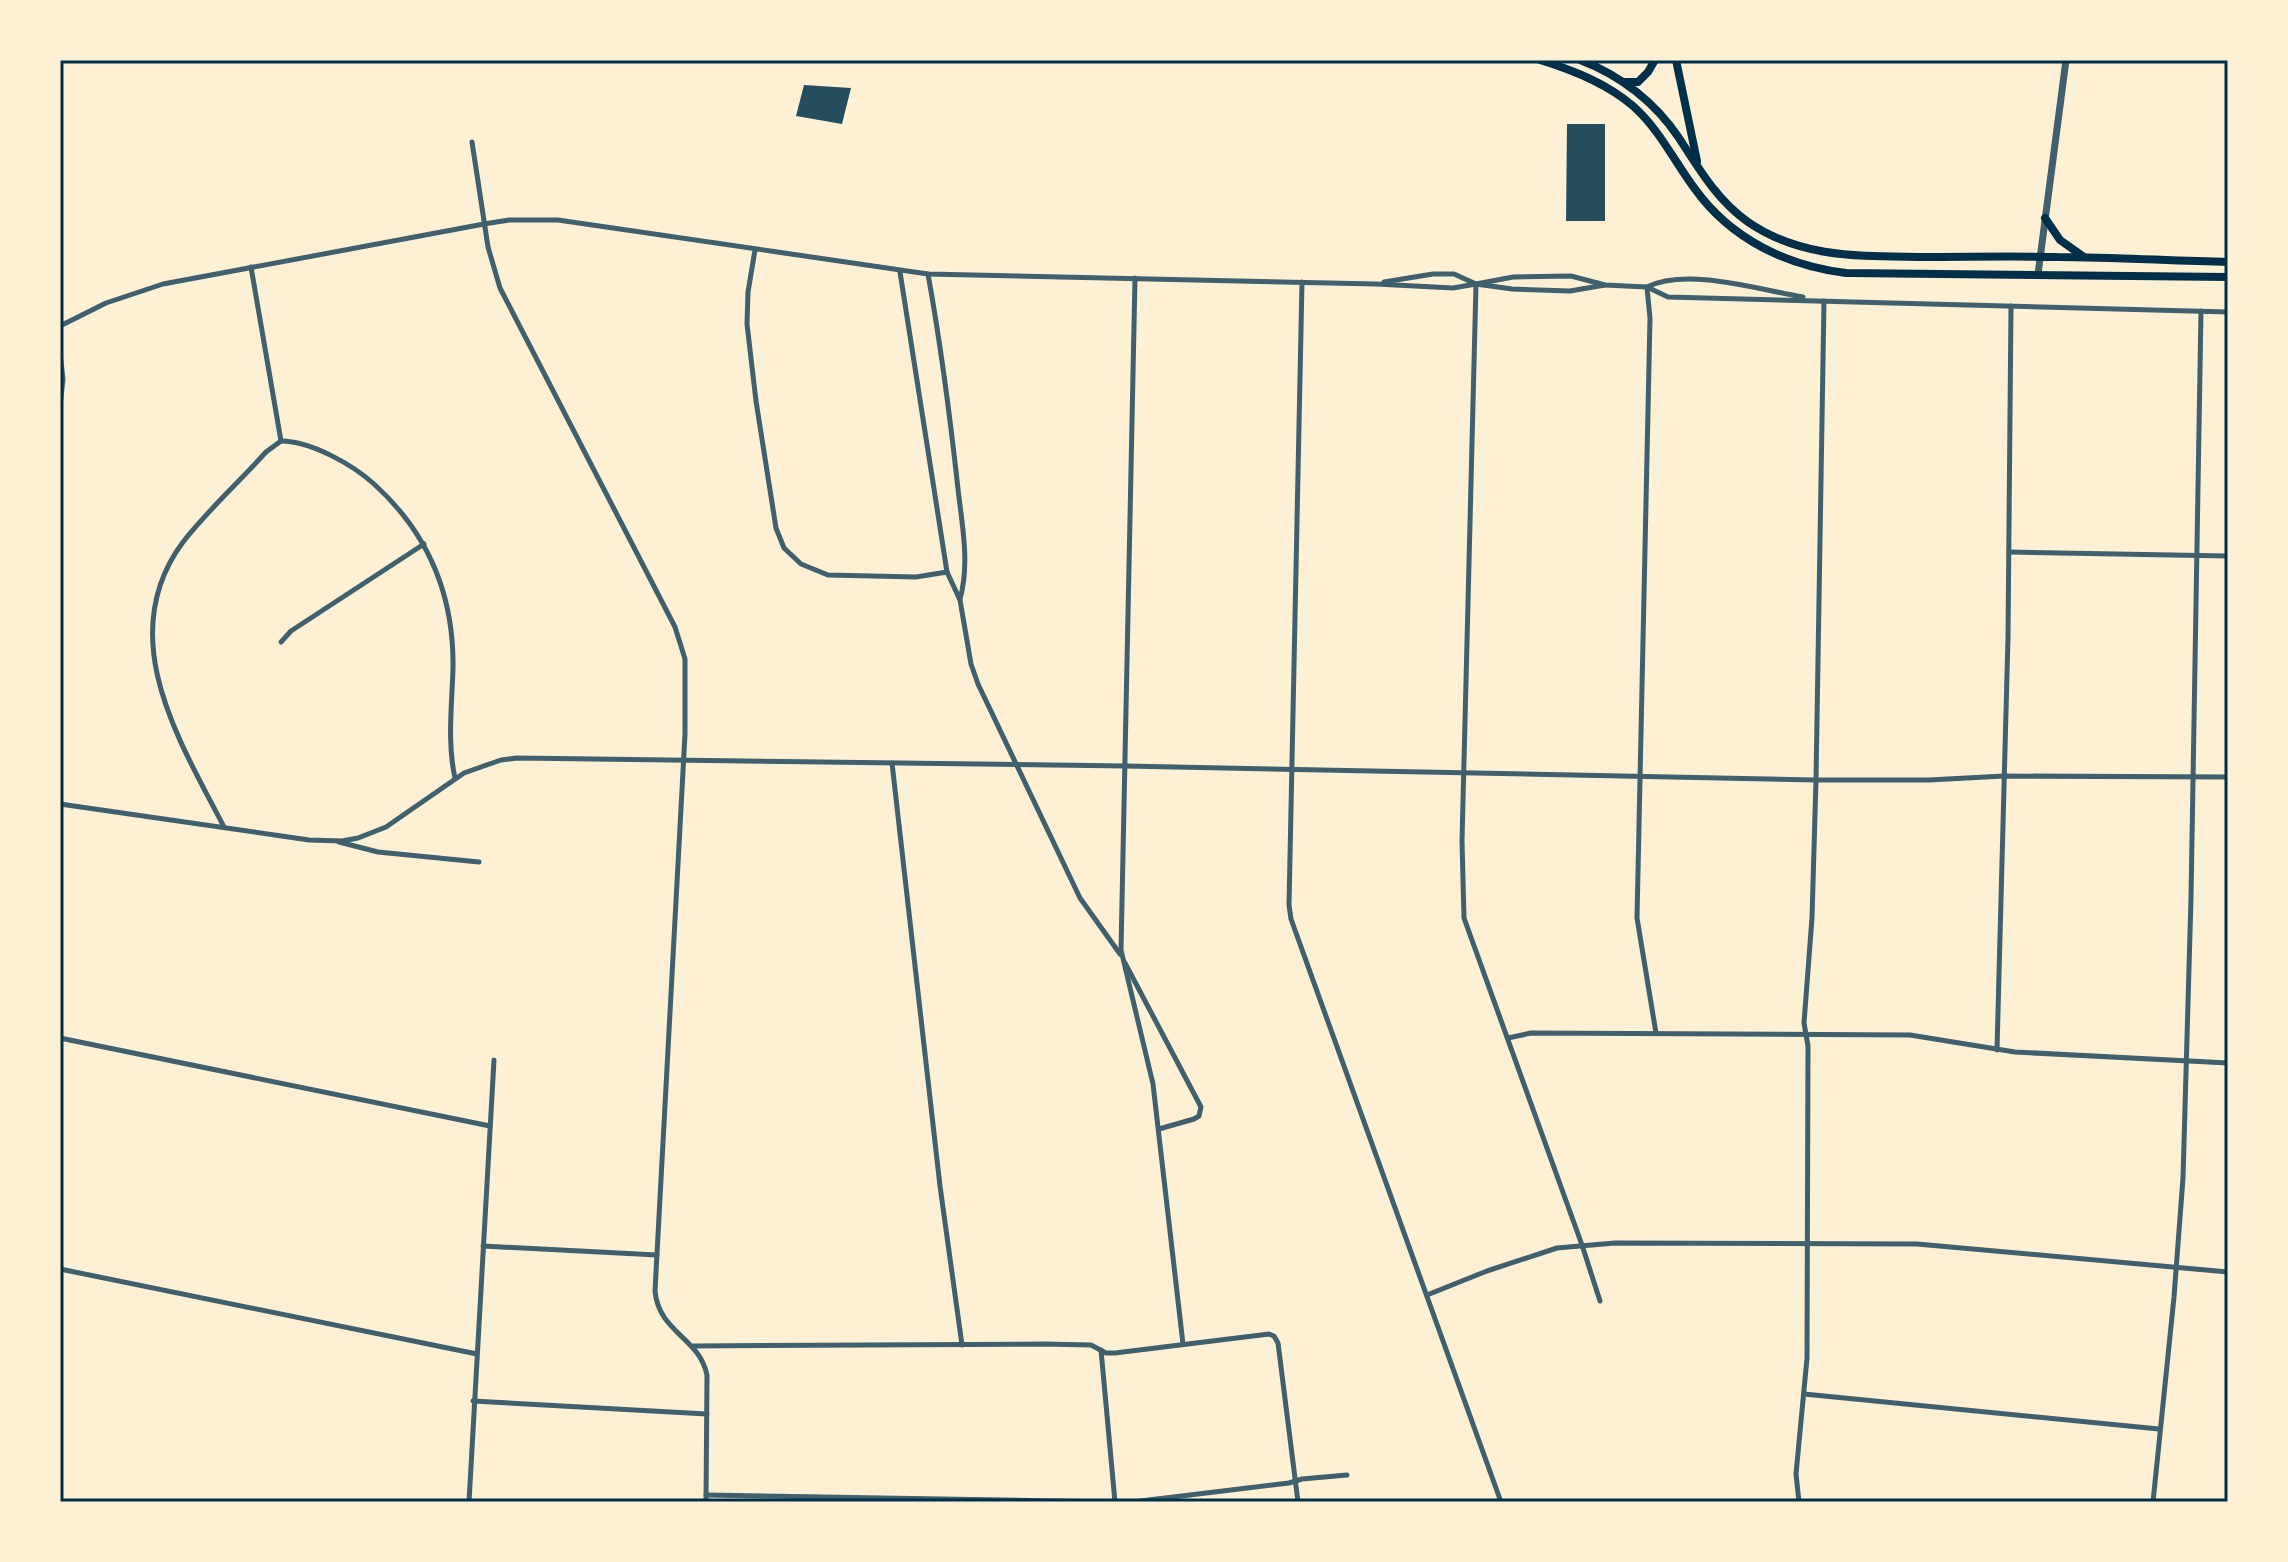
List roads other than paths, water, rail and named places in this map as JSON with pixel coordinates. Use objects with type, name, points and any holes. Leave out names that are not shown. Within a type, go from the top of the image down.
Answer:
[{"type":"main road","points":[[1540,60],[1598,83],[1632,106],[1663,139],[1695,190],[1710,207],[1744,237],[1804,266],[1846,273],[2228,277]]},
{"type":"main road","points":[[1580,60],[1624,82],[1661,115],[1698,170],[1728,206],[1782,242],[1807,250],[1853,256],[2085,257],[2228,262]]},
{"type":"main road","points":[[1624,82],[1641,80],[1655,60]]},
{"type":"main road","points":[[1676,60],[1698,170]]},
{"type":"main road","points":[[2045,218],[2060,240],[2085,257]]},
{"type":"street","points":[[2038,274],[2066,60]]},
{"type":"street","points":[[472,142],[484,224],[500,288],[681,643],[686,676],[684,761],[655,1291],[659,1312],[701,1356],[707,1375],[706,1498],[1114,1502],[1101,1350]]},
{"type":"street","points":[[60,326],[134,292],[251,267],[522,219],[558,220],[928,274],[1453,288],[1513,277],[1571,276],[1605,285],[1647,287],[1669,279],[1703,280],[1824,301]]},
{"type":"street","points":[[755,250],[748,292],[747,324],[776,528],[784,548],[801,564],[828,575],[916,577],[947,572]]},
{"type":"street","points":[[251,267],[281,441]]},
{"type":"street","points":[[900,272],[947,572],[960,600],[971,664],[978,684],[1080,898],[1122,958],[1201,1107],[1199,1116],[1194,1119],[1159,1129]]},
{"type":"street","points":[[928,274],[946,376],[955,451],[964,567],[960,600]]},
{"type":"street","points":[[1376,284],[1454,274],[1476,284],[1512,289],[1570,291],[1605,285]]},
{"type":"street","points":[[1135,278],[1122,958],[1145,1049],[1159,1129],[1183,1344]]},
{"type":"street","points":[[1302,282],[1291,770],[1291,919],[1501,1502]]},
{"type":"street","points":[[1476,284],[1463,912],[1600,1301]]},
{"type":"street","points":[[1647,287],[1668,297],[2228,312]]},
{"type":"street","points":[[1647,287],[1650,318],[1637,918],[1656,1033]]},
{"type":"street","points":[[1799,1502],[1796,1487],[1807,1330],[1806,1033],[1816,780],[1824,301]]},
{"type":"street","points":[[1997,1050],[2009,552],[2011,306]]},
{"type":"street","points":[[2153,1502],[2183,1178],[2201,311]]},
{"type":"street","points":[[60,353],[63,379],[60,407]]},
{"type":"street","points":[[224,827],[159,690],[152,648],[154,616],[164,577],[182,544],[266,452],[281,441],[335,458],[361,474],[405,515],[424,544],[449,610],[453,666],[450,746],[455,778]]},
{"type":"street","points":[[281,642],[291,631],[424,544]]},
{"type":"street","points":[[2009,552],[2228,556]]},
{"type":"street","points":[[60,804],[334,841],[358,838],[386,827],[455,778],[480,766],[517,758],[1015,764],[1816,780],[1929,780],[2004,776],[2228,777]]},
{"type":"street","points":[[892,763],[940,1186],[962,1345]]},
{"type":"street","points":[[334,841],[378,852],[479,862]]},
{"type":"street","points":[[1508,1038],[1531,1033],[1910,1035],[1997,1050],[2077,1057],[2228,1063]]},
{"type":"street","points":[[60,1038],[490,1126]]},
{"type":"street","points":[[469,1502],[494,1060]]},
{"type":"street","points":[[1427,1295],[1557,1248],[1582,1245],[1917,1244],[2228,1272]]},
{"type":"street","points":[[483,1246],[657,1255]]},
{"type":"street","points":[[60,1269],[477,1354]]},
{"type":"street","points":[[693,1346],[1091,1345],[1115,1353],[1269,1334],[1278,1343],[1284,1374],[1298,1502]]},
{"type":"street","points":[[1804,1394],[2159,1429]]},
{"type":"street","points":[[473,1401],[707,1414]]},
{"type":"street","points":[[1132,1502],[1347,1475]]}]
